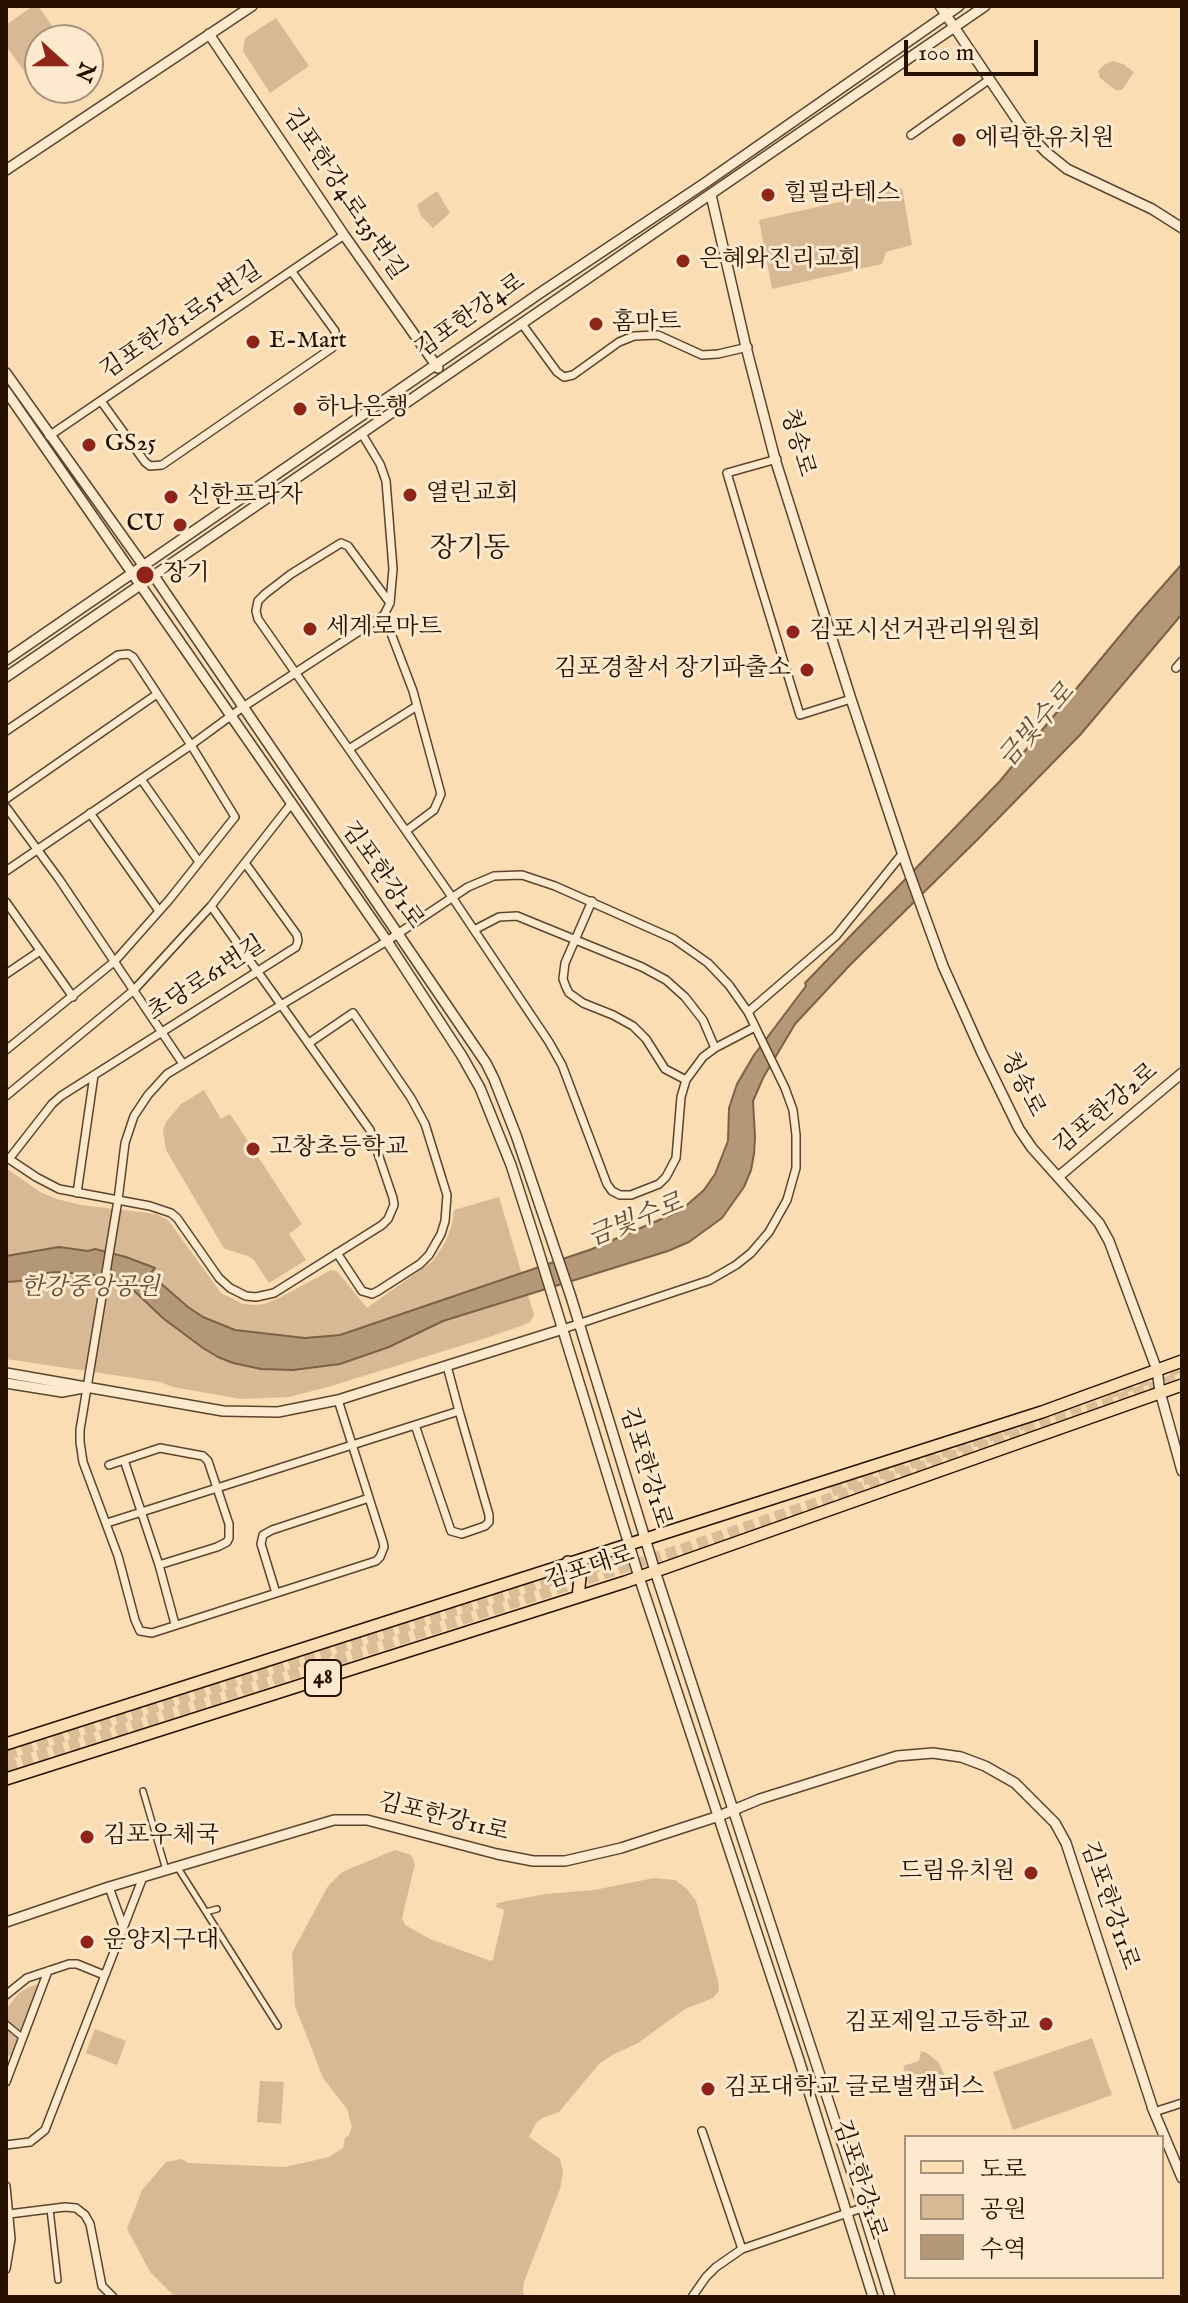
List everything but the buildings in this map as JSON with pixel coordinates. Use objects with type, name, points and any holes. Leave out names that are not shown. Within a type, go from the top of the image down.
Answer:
[{"type":"main road","name":"김포대로","points":[[6,1744],[1042,1412],[1182,1361]]},
{"type":"main road","name":"김포대로","points":[[6,1779],[639,1577],[1182,1385]]},
{"type":"main road","points":[[568,1562],[580,1578],[578,1597]]},
{"type":"street","points":[[6,170],[252,6]]},
{"type":"street","name":"김포한강4로","points":[[6,660],[705,183],[943,10],[959,6]]},
{"type":"street","name":"김포한강4로","points":[[6,677],[985,6]]},
{"type":"street","points":[[943,10],[1021,126],[1039,145],[1056,160],[1087,179],[1152,209],[1182,228]]},
{"type":"street","name":"김포한강4로135번길","points":[[209,34],[344,235],[445,376]]},
{"type":"street","points":[[911,135],[990,79]]},
{"type":"street","name":"청송로","points":[[705,183],[721,213],[748,347],[777,459],[845,666],[851,699],[948,980],[1011,1115],[1032,1148],[1105,1232],[1157,1370],[1182,1471]]},
{"type":"street","name":"김포한강1로51번길","points":[[42,441],[344,235]]},
{"type":"street","points":[[101,401],[145,462],[150,466],[162,465],[336,343],[335,331],[292,272]]},
{"type":"street","name":"김포한강4로","points":[[522,324],[564,377],[573,375],[619,342],[634,336],[658,335],[702,355],[748,347]]},
{"type":"street","name":"김포한강1로","points":[[6,373],[143,565],[154,576],[494,1079],[580,1323],[655,1571],[890,2297]]},
{"type":"street","name":"김포한강1로","points":[[6,391],[387,941],[480,1088],[511,1165],[639,1577],[873,2297]]},
{"type":"street","points":[[6,871],[243,707],[384,615],[390,603],[393,569],[386,481],[362,434]]},
{"type":"street","points":[[777,459],[727,473],[800,715],[851,699]]},
{"type":"street","name":"김포한강1로","points":[[390,603],[345,544],[336,545],[282,581],[261,597],[256,611],[258,619],[452,897],[562,1065],[612,1191],[631,1195],[659,1184],[666,1177],[676,1158],[681,1097],[686,1080]]},
{"type":"street","points":[[384,615],[417,706],[441,794],[434,810],[406,831]]},
{"type":"street","points":[[6,731],[123,653],[133,657],[235,817],[115,961],[6,1050]]},
{"type":"street","points":[[1176,668],[1182,661]]},
{"type":"street","points":[[6,799],[157,694]]},
{"type":"street","points":[[349,749],[417,706]]},
{"type":"street","points":[[141,779],[199,862]]},
{"type":"street","points":[[6,1096],[134,990],[211,906],[291,804]]},
{"type":"street","points":[[6,807],[38,849],[183,1064]]},
{"type":"street","points":[[90,813],[159,911]]},
{"type":"street","points":[[748,1012],[840,932],[903,853]]},
{"type":"street","name":"초당로61번길","points":[[7,1158],[52,1104],[296,947],[297,935],[245,863]]},
{"type":"street","points":[[6,1373],[86,1387],[240,1413],[295,1410],[338,1400],[563,1329],[724,1273],[751,1253],[769,1232],[787,1200],[796,1168],[796,1135],[793,1110],[785,1088],[748,1012],[720,974],[693,951],[667,935],[535,878],[510,874],[481,880],[387,941],[167,1074],[140,1104],[125,1143],[118,1200],[86,1387],[80,1430],[81,1453],[107,1523],[138,1628],[147,1634],[376,1561],[380,1557],[384,1547],[338,1400]]},
{"type":"street","points":[[592,901],[563,972],[569,993],[583,1003],[633,1026],[646,1039],[665,1069],[686,1080],[703,1057],[715,1048],[756,1029]]},
{"type":"street","points":[[6,902],[73,997]]},
{"type":"street","points":[[7,1158],[48,1184],[171,1213],[219,1278],[246,1296],[274,1293],[382,1225],[394,1205],[370,1130],[211,906]]},
{"type":"street","points":[[474,930],[488,921],[508,915],[526,919],[642,967],[673,985],[703,1020],[715,1048]]},
{"type":"street","points":[[6,974],[40,951]]},
{"type":"street","points":[[309,1043],[353,1013],[411,1098],[425,1124],[447,1195],[445,1221],[429,1255],[378,1291],[372,1294],[362,1291],[337,1253]]},
{"type":"street","name":"김포한강2로","points":[[1058,1177],[1182,1073]]},
{"type":"street","points":[[77,1193],[94,1075]]},
{"type":"street","points":[[415,1425],[449,1526],[455,1533],[462,1534],[485,1526],[489,1518],[447,1366]]},
{"type":"street","points":[[6,1383],[62,1392],[86,1387]]},
{"type":"street","points":[[107,1523],[459,1411]]},
{"type":"street","points":[[109,1465],[160,1448],[199,1454],[208,1461],[230,1531],[227,1542],[159,1565]]},
{"type":"street","points":[[124,1460],[175,1624]]},
{"type":"street","points":[[276,1593],[261,1544],[263,1535],[369,1498]]},
{"type":"street","name":"김포한강11로","points":[[6,1922],[109,1887],[334,1820],[367,1820],[497,1854],[533,1861],[565,1861],[621,1848],[900,1760],[934,1758],[960,1761],[1012,1785],[1032,1803],[1063,1845],[1143,2089],[1164,2135]]},
{"type":"street","points":[[143,1791],[166,1870]]},
{"type":"street","points":[[177,1867],[278,2026]]},
{"type":"street","points":[[6,2145],[30,2142],[45,2130],[143,1877]]},
{"type":"street","points":[[109,1887],[123,1926]]},
{"type":"street","points":[[206,1912],[217,1909]]},
{"type":"street","points":[[6,1995],[27,1978],[69,1964],[104,1975]]},
{"type":"street","points":[[6,2082],[48,1971]]},
{"type":"street","points":[[6,2024],[23,2038]]},
{"type":"street","points":[[1154,2112],[1182,2103]]},
{"type":"street","points":[[702,2131],[742,2249]]},
{"type":"street","name":"김포한강11로","points":[[1164,2136],[1182,2178]]},
{"type":"street","points":[[6,2186],[11,2240],[6,2269]]},
{"type":"street","points":[[9,2214],[65,2207],[76,2208],[85,2215],[90,2224],[102,2286],[113,2297]]},
{"type":"street","points":[[692,2297],[716,2267],[742,2249],[862,2208]]},
{"type":"street","points":[[50,2209],[58,2280]]},
{"type":"green space","points":[[33,6],[38,6],[51,24],[24,24],[24,71],[6,46],[6,25]]},
{"type":"green space","points":[[276,18],[309,66],[270,93],[243,51],[245,38]]},
{"type":"green space","points":[[1112,61],[1134,72],[1122,90],[1116,90],[1100,78],[1098,71]]},
{"type":"green space","points":[[902,188],[912,245],[886,252],[882,264],[772,289],[759,220]]},
{"type":"green space","points":[[437,191],[450,213],[433,228],[421,216],[417,205]]},
{"type":"green space","points":[[204,1090],[221,1119],[230,1114],[302,1224],[289,1234],[306,1260],[269,1283],[254,1260],[225,1249],[166,1150],[163,1130],[166,1122],[181,1104]]},
{"type":"green space","name":"한강중앙공원","points":[[6,1168],[40,1192],[57,1199],[156,1214],[168,1220],[221,1293],[243,1304],[255,1305],[279,1298],[331,1270],[340,1275],[367,1308],[433,1261],[446,1241],[454,1210],[499,1197],[534,1315],[530,1322],[486,1338],[289,1397],[241,1399],[160,1382],[6,1359]]},
{"type":"green space","points":[[395,1850],[411,1855],[415,1864],[402,1918],[405,1925],[430,1939],[491,1961],[504,1912],[496,1907],[497,1903],[545,1894],[594,1890],[654,1878],[675,1880],[696,1901],[719,1991],[713,1998],[685,2009],[638,2043],[599,2064],[559,2112],[536,2123],[529,2137],[560,2159],[563,2172],[560,2189],[524,2282],[524,2297],[175,2297],[150,2272],[127,2229],[142,2190],[166,2162],[182,2159],[188,2163],[285,2167],[329,2157],[343,2148],[352,2127],[347,2109],[323,2078],[295,2006],[292,1953],[328,1886],[342,1872]]},
{"type":"green space","points":[[40,1984],[12,2058],[6,2053],[6,2009],[19,1993]]},
{"type":"green space","points":[[95,2029],[126,2041],[117,2065],[86,2053]]},
{"type":"green space","points":[[1092,2038],[1112,2095],[1013,2130],[993,2072]]},
{"type":"green space","points":[[921,2051],[938,2062],[946,2078],[911,2089],[903,2066],[919,2061]]},
{"type":"green space","points":[[260,2081],[284,2082],[281,2124],[257,2122]]},
{"type":"water","points":[[1182,564],[1182,614],[1080,735],[795,1024],[753,1101],[754,1154],[744,1187],[722,1218],[689,1242],[443,1321],[389,1347],[340,1364],[293,1370],[261,1369],[218,1357],[164,1319],[130,1287],[115,1280],[57,1272],[6,1282],[6,1256],[59,1247],[95,1249],[155,1268],[150,1274],[188,1307],[235,1330],[305,1338],[340,1335],[592,1249],[680,1211],[704,1190],[715,1174],[728,1141],[729,1108],[737,1084],[754,1055],[806,986],[805,983],[1000,781]]},
{"type":"tunnel","points":[[1107,1394],[1182,1367]]},
{"type":"tunnel","points":[[6,1766],[685,1548],[1182,1377]]},
{"type":"tunnel","points":[[832,1491],[1035,1420]]},
{"type":"tunnel","points":[[6,1755],[614,1562]]},
{"type":"place","name":"에릭한유치원","points":[[959,140]]},
{"type":"place","name":"힐필라테스","points":[[768,195]]},
{"type":"place","name":"은혜와진리교회","points":[[683,261]]},
{"type":"place","name":"홈마트","points":[[596,324]]},
{"type":"place","name":"E-Mart","points":[[253,342]]},
{"type":"place","name":"하나은행","points":[[300,409]]},
{"type":"place","name":"GS25","points":[[89,445]]},
{"type":"place","name":"열린교회","points":[[410,495]]},
{"type":"place","name":"신한프라자","points":[[171,497]]},
{"type":"place","name":"CU","points":[[180,525]]},
{"type":"place","name":"장기","points":[[145,575]]},
{"type":"place","name":"세계로마트","points":[[310,629]]},
{"type":"place","name":"김포시선거관리위원회","points":[[793,632]]},
{"type":"place","name":"김포경찰서 장기파출소","points":[[807,670]]},
{"type":"place","name":"고창초등학교","points":[[253,1149]]},
{"type":"place","name":"김포우체국","points":[[87,1837]]},
{"type":"place","name":"드림유치원","points":[[1031,1873]]},
{"type":"place","name":"운양지구대","points":[[87,1942]]},
{"type":"place","name":"김포제일고등학교","points":[[1046,2024]]},
{"type":"place","name":"김포대학교 글로벌캠퍼스","points":[[708,2089]]},
{"type":"district","name":"장기동","points":[[470,550]]},
{"type":"water label","name":"금빛수로","points":[[1038,727]]},
{"type":"water label","name":"금빛수로","points":[[636,1222]]}]
